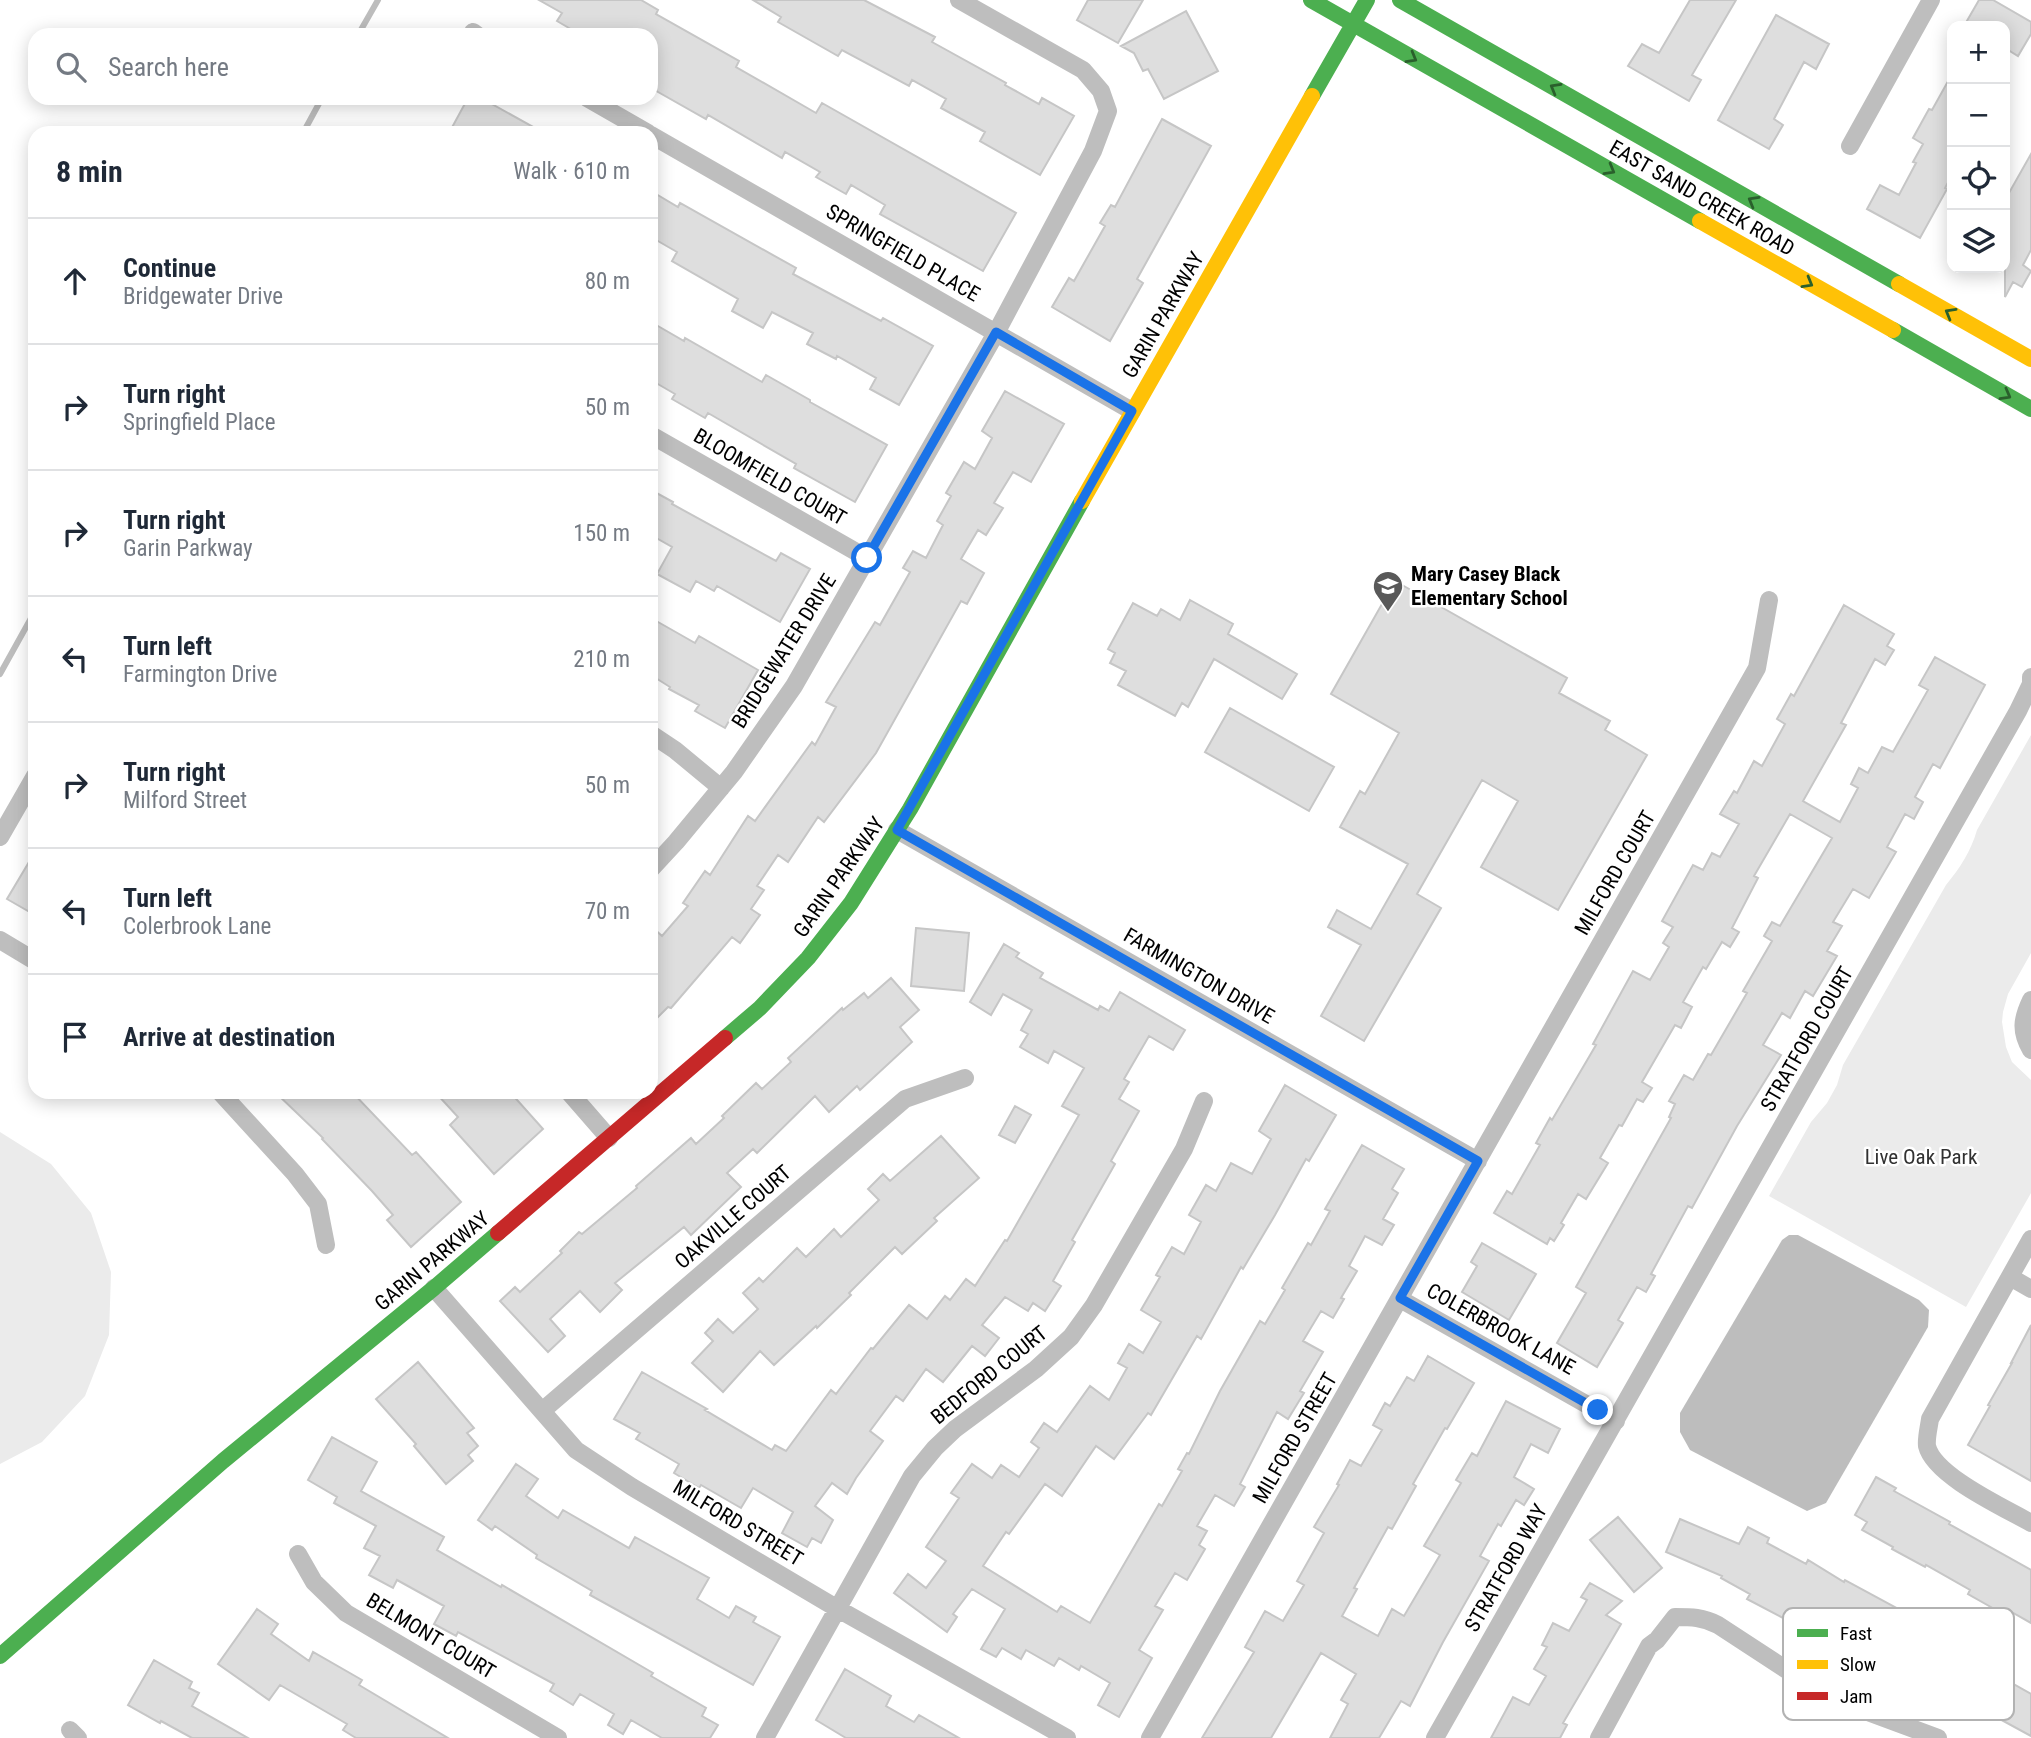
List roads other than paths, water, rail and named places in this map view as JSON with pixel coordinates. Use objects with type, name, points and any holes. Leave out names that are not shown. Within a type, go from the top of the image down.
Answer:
[{"type":"street","name":"BRIDGEWATER DRIVE","points":[[658,861],[721,788],[794,686],[996,332],[1093,151],[1108,111],[1101,91],[1083,70],[959,0]]},
{"type":"street","name":"EAST SAND CREEK ROAD","points":[[1311,0],[2031,409]]},
{"type":"street","name":"GARIN PARKWAY","points":[[658,1096],[760,1009],[808,958],[851,903],[897,830],[1367,0]]},
{"type":"street","name":"EAST SAND CREEK ROAD","points":[[1400,0],[2031,359]]},
{"type":"street","points":[[1850,146],[1931,0]]},
{"type":"street","name":"SPRINGFIELD PLACE","points":[[599,105],[636,126]]},
{"type":"street","name":"SPRINGFIELD PLACE","points":[[658,139],[1132,411]]},
{"type":"street","name":"BLOOMFIELD COURT","points":[[658,439],[867,558]]},
{"type":"street","name":"MILFORD COURT","points":[[1478,1161],[1757,668],[1769,600]]},
{"type":"street","name":"STRATFORD COURT","points":[[1616,1421],[2018,711],[2031,684],[2031,677]]},
{"type":"street","points":[[658,739],[721,788]]},
{"type":"street","points":[[0,837],[28,788]]},
{"type":"street","name":"FARMINGTON DRIVE","points":[[897,830],[1478,1161]]},
{"type":"street","points":[[0,940],[28,957]]},
{"type":"street","points":[[2031,1000],[2024,1015],[2023,1030],[2031,1050]]},
{"type":"street","name":"OAKVILLE COURT","points":[[542,1411],[905,1098],[965,1078]]},
{"type":"street","points":[[226,1099],[318,1203],[326,1245]]},
{"type":"street","points":[[575,1099],[609,1138]]},
{"type":"street","name":"GARIN PARKWAY","points":[[0,1656],[223,1461],[434,1287],[655,1099]]},
{"type":"street","name":"BEDFORD COURT","points":[[765,1738],[912,1476],[955,1429],[1036,1369],[1071,1337],[1094,1305],[1184,1149],[1204,1101]]},
{"type":"street","name":"MILFORD STREET","points":[[1150,1738],[1478,1161]]},
{"type":"street","points":[[2031,1239],[1930,1419],[1927,1445],[1933,1459],[1953,1479],[2031,1522]]},
{"type":"street","points":[[2010,1277],[2031,1289]]},
{"type":"street","name":"MILFORD STREET","points":[[434,1287],[576,1450],[632,1487],[838,1609],[1067,1738]]},
{"type":"street","name":"COLERBROOK LANE","points":[[1400,1298],[1616,1421]]},
{"type":"street","name":"STRATFORD WAY","points":[[1436,1738],[1616,1421]]},
{"type":"street","name":"BELMONT COURT","points":[[298,1555],[314,1582],[346,1613],[558,1738]]},
{"type":"street","points":[[1599,1738],[1648,1646],[1657,1640],[1675,1617],[1707,1619],[1783,1667]]},
{"type":"street","points":[[1890,1720],[1938,1738]]},
{"type":"waterway","points":[[362,28],[378,0]]},
{"type":"waterway","points":[[307,126],[318,105]]},
{"type":"waterway","points":[[0,674],[28,624]]},
{"type":"place","name":"Mary Casey Black Elementary School","points":[[1388,613]]},
{"type":"park label","name":"Live Oak Park","points":[[1921,1157]]}]
